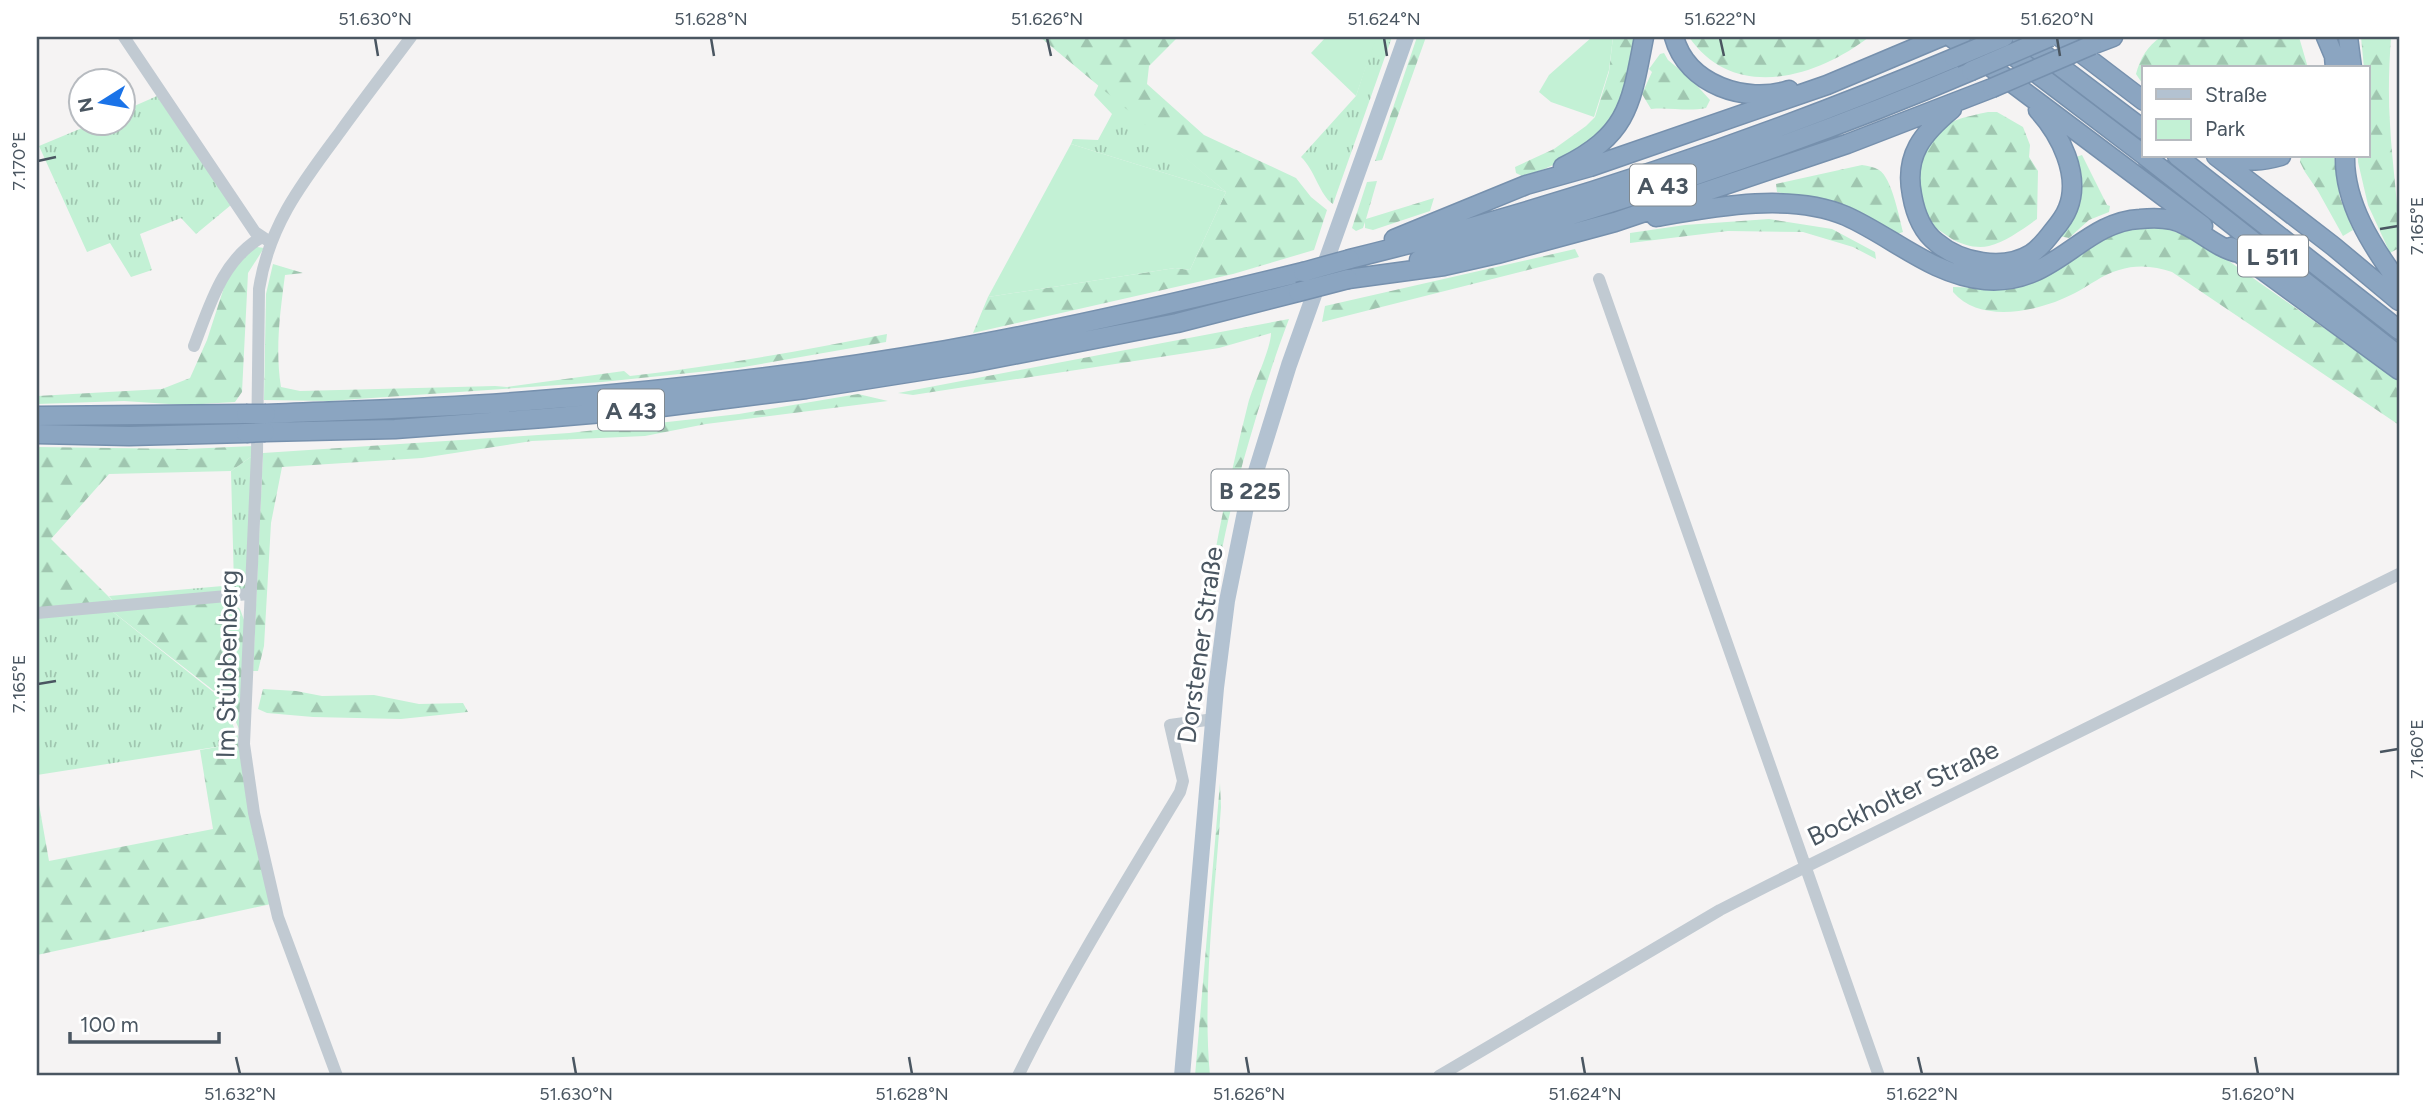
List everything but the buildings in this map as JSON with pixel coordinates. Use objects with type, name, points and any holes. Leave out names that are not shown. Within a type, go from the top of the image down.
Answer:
[{"type":"highway","points":[[1526,185],[1537,176],[1561,168],[1588,154],[1611,135],[1627,108],[1644,37]]},
{"type":"highway","points":[[1674,37],[1687,62],[1702,77],[1719,87],[1745,94],[1776,94],[1909,51]]},
{"type":"highway","points":[[1951,37],[2399,370]]},
{"type":"highway","name":"L 511","points":[[1989,37],[2142,153]]},
{"type":"highway","name":"A 43","points":[[37,416],[266,414],[542,400],[674,387],[945,350],[1127,314],[1303,272],[1494,221],[1637,175],[1849,101],[2004,37]]},
{"type":"highway","points":[[2021,37],[2142,128]]},
{"type":"highway","name":"A 43","points":[[37,434],[129,436],[394,429],[638,410],[806,389],[971,363],[1177,323],[1511,234],[1693,176],[1971,71],[2050,37]]},
{"type":"highway","points":[[2060,37],[2142,99]]},
{"type":"highway","points":[[1348,279],[1457,263],[1615,222],[1808,158],[1967,98],[2113,37]]},
{"type":"highway","points":[[2326,37],[2334,56],[2335,66]]},
{"type":"highway","points":[[2348,37],[2353,66]]},
{"type":"highway","points":[[1350,259],[1424,225],[1526,185],[1590,167],[1741,116],[1868,69],[1937,38]]},
{"type":"highway","points":[[1967,98],[1933,125],[1919,143],[1911,162],[1911,188],[1915,209],[1923,227],[1935,242],[1966,259],[1990,263],[2006,262],[2030,255],[2043,244],[2068,209],[2072,193],[2071,177],[2061,142],[2046,118],[2020,89]]},
{"type":"highway","name":"L 511","points":[[2149,158],[2399,356]]},
{"type":"highway","name":"L 511","points":[[2180,158],[2399,330]]},
{"type":"highway","points":[[2219,158],[2333,246],[2399,301]]},
{"type":"highway","points":[[2235,158],[2261,161],[2273,158]]},
{"type":"highway","points":[[2345,158],[2348,182],[2357,214],[2375,250],[2399,283]]},
{"type":"highway","points":[[1615,222],[1715,207],[1766,203],[1823,208],[1847,217],[1931,264],[1969,278],[1989,280],[2008,279],[2038,271],[2111,225],[2139,219],[2172,220],[2198,232],[2226,250],[2239,253]]},
{"type":"main road","name":"Dorstener Straße","points":[[1182,1076],[1198,877],[1227,601],[1248,497],[1289,365],[1406,37]]},
{"type":"street","points":[[124,37],[256,232],[266,239]]},
{"type":"street","name":"Im Stübbenberg","points":[[337,1076],[278,917],[254,813],[244,744],[257,454],[259,289],[266,239],[307,176],[411,37]]},
{"type":"street","name":"Im Stübbenberg","points":[[194,346],[220,280],[239,254],[266,239]]},
{"type":"street","points":[[1600,279],[1879,1076]]},
{"type":"street","name":"Bockholter Straße","points":[[1439,1076],[1720,911],[2399,574]]},
{"type":"street","points":[[37,613],[250,594]]},
{"type":"street","points":[[1018,1076],[1039,1032],[1077,965],[1180,792],[1183,781],[1170,725],[1214,719]]},
{"type":"green space","points":[[1040,37],[1178,37],[1149,66],[1147,84],[1204,135],[1296,178],[1311,197],[1327,210],[1314,250],[1233,274],[973,333],[988,297],[1175,268],[1190,270],[1226,192]]},
{"type":"green space","points":[[1326,37],[1373,37],[1375,41],[1356,96],[1311,53]]},
{"type":"green space","points":[[1373,37],[1392,37],[1333,204],[1324,195],[1301,157],[1356,96]]},
{"type":"green space","points":[[1417,37],[1426,37],[1382,160],[1375,161]]},
{"type":"green space","points":[[1592,37],[1613,37],[1609,70],[1594,117],[1551,102],[1539,92],[1549,75]]},
{"type":"green space","points":[[1613,37],[1636,37],[1624,90],[1606,127],[1590,142],[1557,163],[1522,176],[1516,173],[1515,167],[1554,149],[1595,117],[1609,72]]},
{"type":"green space","points":[[1689,37],[1869,37],[1825,63],[1776,77],[1752,76],[1729,70],[1707,57]]},
{"type":"green space","points":[[2161,37],[2299,37],[2307,66],[2142,66],[2142,83],[2136,74],[2138,68],[2148,49]]},
{"type":"green space","points":[[2361,37],[2391,37],[2389,113],[2399,248],[2390,253],[2368,205],[2358,162],[2358,158],[2370,158],[2370,66],[2364,66]]},
{"type":"green space","points":[[1664,53],[1710,100],[1706,108],[1651,109],[1642,94],[1652,72],[1649,69],[1660,54]]},
{"type":"green space","points":[[1099,84],[1226,192],[1071,144],[1073,139],[1098,140],[1112,114],[1094,95]]},
{"type":"green space","points":[[157,96],[231,205],[196,234],[181,218],[140,234],[152,270],[131,277],[110,243],[87,252],[39,146],[66,135],[136,136],[136,105]]},
{"type":"green space","points":[[1997,112],[2023,127],[2030,145],[2029,157],[2038,171],[2037,219],[2001,242],[1975,247],[1952,239],[1929,221],[1921,200],[1921,167],[1930,139],[1941,128],[1956,120]]},
{"type":"green space","points":[[1071,144],[1226,192],[1190,270],[1175,268],[988,297]]},
{"type":"green space","points":[[2082,155],[2107,205],[2110,206],[2109,212],[2089,220],[2069,238],[2059,236],[2078,199],[2080,180],[2076,157]]},
{"type":"green space","points":[[2301,158],[2334,158],[2340,198],[2353,230],[2343,236],[2300,162]]},
{"type":"green space","points":[[1862,165],[1873,167],[1884,174],[1903,232],[1897,234],[1815,199],[1777,192],[1776,184]]},
{"type":"green space","points":[[1377,181],[1366,219],[1434,198],[1430,211],[1373,230],[1365,228],[1365,222],[1363,228],[1356,231],[1352,228],[1367,182]]},
{"type":"green space","points":[[1769,219],[1832,229],[1875,252],[1876,259],[1853,247],[1803,232],[1728,231],[1630,243],[1630,233],[1685,225]]},
{"type":"green space","points":[[2158,226],[2199,240],[2399,381],[2399,425],[2166,270],[2146,266],[2126,268],[2046,305],[2012,312],[1979,309],[1953,292],[1953,287],[1988,288],[2119,229]]},
{"type":"green space","points":[[251,246],[264,248],[248,273],[242,392],[235,402],[184,405],[124,401],[37,404],[37,396],[162,389],[190,378],[207,340],[228,275]]},
{"type":"green space","points":[[1575,249],[1579,257],[1322,322],[1325,306]]},
{"type":"green space","points":[[273,264],[303,273],[285,275],[278,345],[281,387],[300,391],[507,387],[624,371],[630,376],[758,358],[887,334],[886,342],[738,368],[602,382],[328,401],[264,400],[266,294]]},
{"type":"green space","points":[[1289,319],[1238,480],[1222,552],[1214,608],[1206,611],[1219,533],[1248,404],[1271,333],[1219,348],[913,395],[898,393]]},
{"type":"green space","points":[[858,394],[888,401],[706,424],[645,436],[532,441],[422,458],[282,467],[271,523],[264,646],[258,671],[253,671],[263,453],[569,433],[739,414]]},
{"type":"green space","points":[[254,446],[255,454],[231,471],[109,474],[51,539],[114,602],[37,611],[37,447],[186,449]]},
{"type":"green space","points":[[255,454],[247,591],[114,602],[109,596],[234,585],[231,471]]},
{"type":"green space","points":[[230,601],[240,609],[244,620],[242,736],[227,701],[108,608]]},
{"type":"green space","points":[[108,608],[217,695],[241,743],[37,775],[37,616]]},
{"type":"green space","points":[[263,689],[322,696],[374,695],[419,704],[463,703],[468,712],[401,719],[267,713],[258,709]]},
{"type":"green space","points":[[241,743],[271,904],[37,955],[37,793],[49,861],[213,829],[200,750]]},
{"type":"green space","points":[[1220,783],[1221,807],[1208,976],[1210,1076],[1195,1076]]}]
